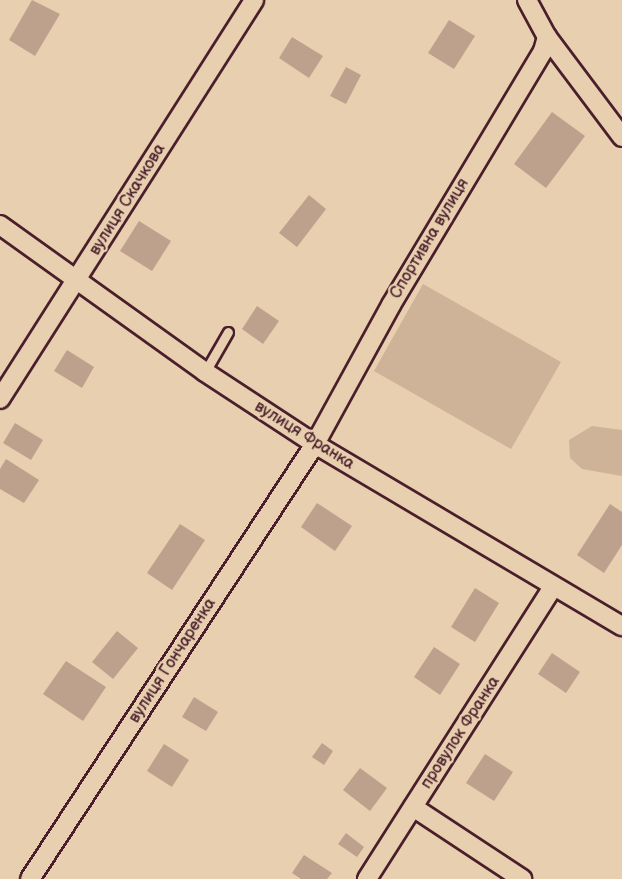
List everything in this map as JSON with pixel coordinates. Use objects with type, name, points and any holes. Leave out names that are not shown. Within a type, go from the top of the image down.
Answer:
[{"type":"street","name":"вулиця Скачкова","points":[[0,399],[254,0]]},
{"type":"street","points":[[527,0],[547,37],[622,137]]},
{"type":"street","name":"Спортивна вулиця","points":[[315,444],[391,305],[543,51],[547,37]]},
{"type":"street","name":"вулиця Франка","points":[[0,225],[76,282],[205,372],[315,444],[622,626]]},
{"type":"street","name":"вулиця Гончаренка","points":[[30,879],[315,444]]},
{"type":"street","name":"провулок Франка","points":[[367,879],[553,587]]},
{"type":"street","points":[[413,807],[522,879]]},
{"type":"lane","points":[[205,372],[228,332]]},
{"type":"shaded area","points":[[423,284],[561,362],[511,449],[374,371]]},
{"type":"shaded area","points":[[592,426],[622,430],[622,476],[582,469],[570,458],[569,440]]},
{"type":"building","points":[[32,0],[60,14],[35,56],[9,40]]},
{"type":"building","points":[[449,20],[475,36],[454,69],[428,53]]},
{"type":"building","points":[[292,37],[323,56],[309,78],[279,58]]},
{"type":"building","points":[[346,67],[361,75],[346,104],[330,96]]},
{"type":"building","points":[[552,112],[585,136],[546,188],[514,164]]},
{"type":"building","points":[[309,195],[326,209],[297,247],[279,233]]},
{"type":"building","points":[[139,221],[171,241],[152,271],[120,251]]},
{"type":"building","points":[[257,306],[279,321],[263,344],[242,329]]},
{"type":"building","points":[[67,350],[94,367],[82,388],[54,371]]},
{"type":"building","points":[[15,423],[43,440],[31,460],[3,443]]},
{"type":"building","points":[[6,459],[39,480],[24,503],[0,489],[0,469]]},
{"type":"building","points":[[317,503],[352,526],[335,551],[301,527]]},
{"type":"building","points":[[610,504],[622,512],[622,545],[604,573],[577,555]]},
{"type":"building","points":[[180,524],[205,540],[172,590],[147,573]]},
{"type":"building","points":[[475,588],[499,603],[475,642],[451,627]]},
{"type":"building","points":[[117,631],[138,648],[113,679],[92,662]]},
{"type":"building","points":[[434,647],[460,664],[440,695],[414,677]]},
{"type":"building","points":[[552,653],[580,672],[566,693],[538,674]]},
{"type":"building","points":[[66,661],[106,687],[83,721],[43,694]]},
{"type":"building","points":[[194,697],[218,712],[206,731],[182,717]]},
{"type":"building","points":[[322,743],[333,751],[324,765],[312,757]]},
{"type":"building","points":[[164,744],[189,760],[172,787],[147,771]]},
{"type":"building","points":[[485,754],[513,772],[494,801],[466,783]]},
{"type":"building","points":[[360,768],[387,788],[370,811],[343,790]]},
{"type":"building","points":[[346,833],[364,847],[357,857],[338,844]]},
{"type":"building","points":[[304,855],[332,873],[327,879],[301,879],[292,873]]}]
